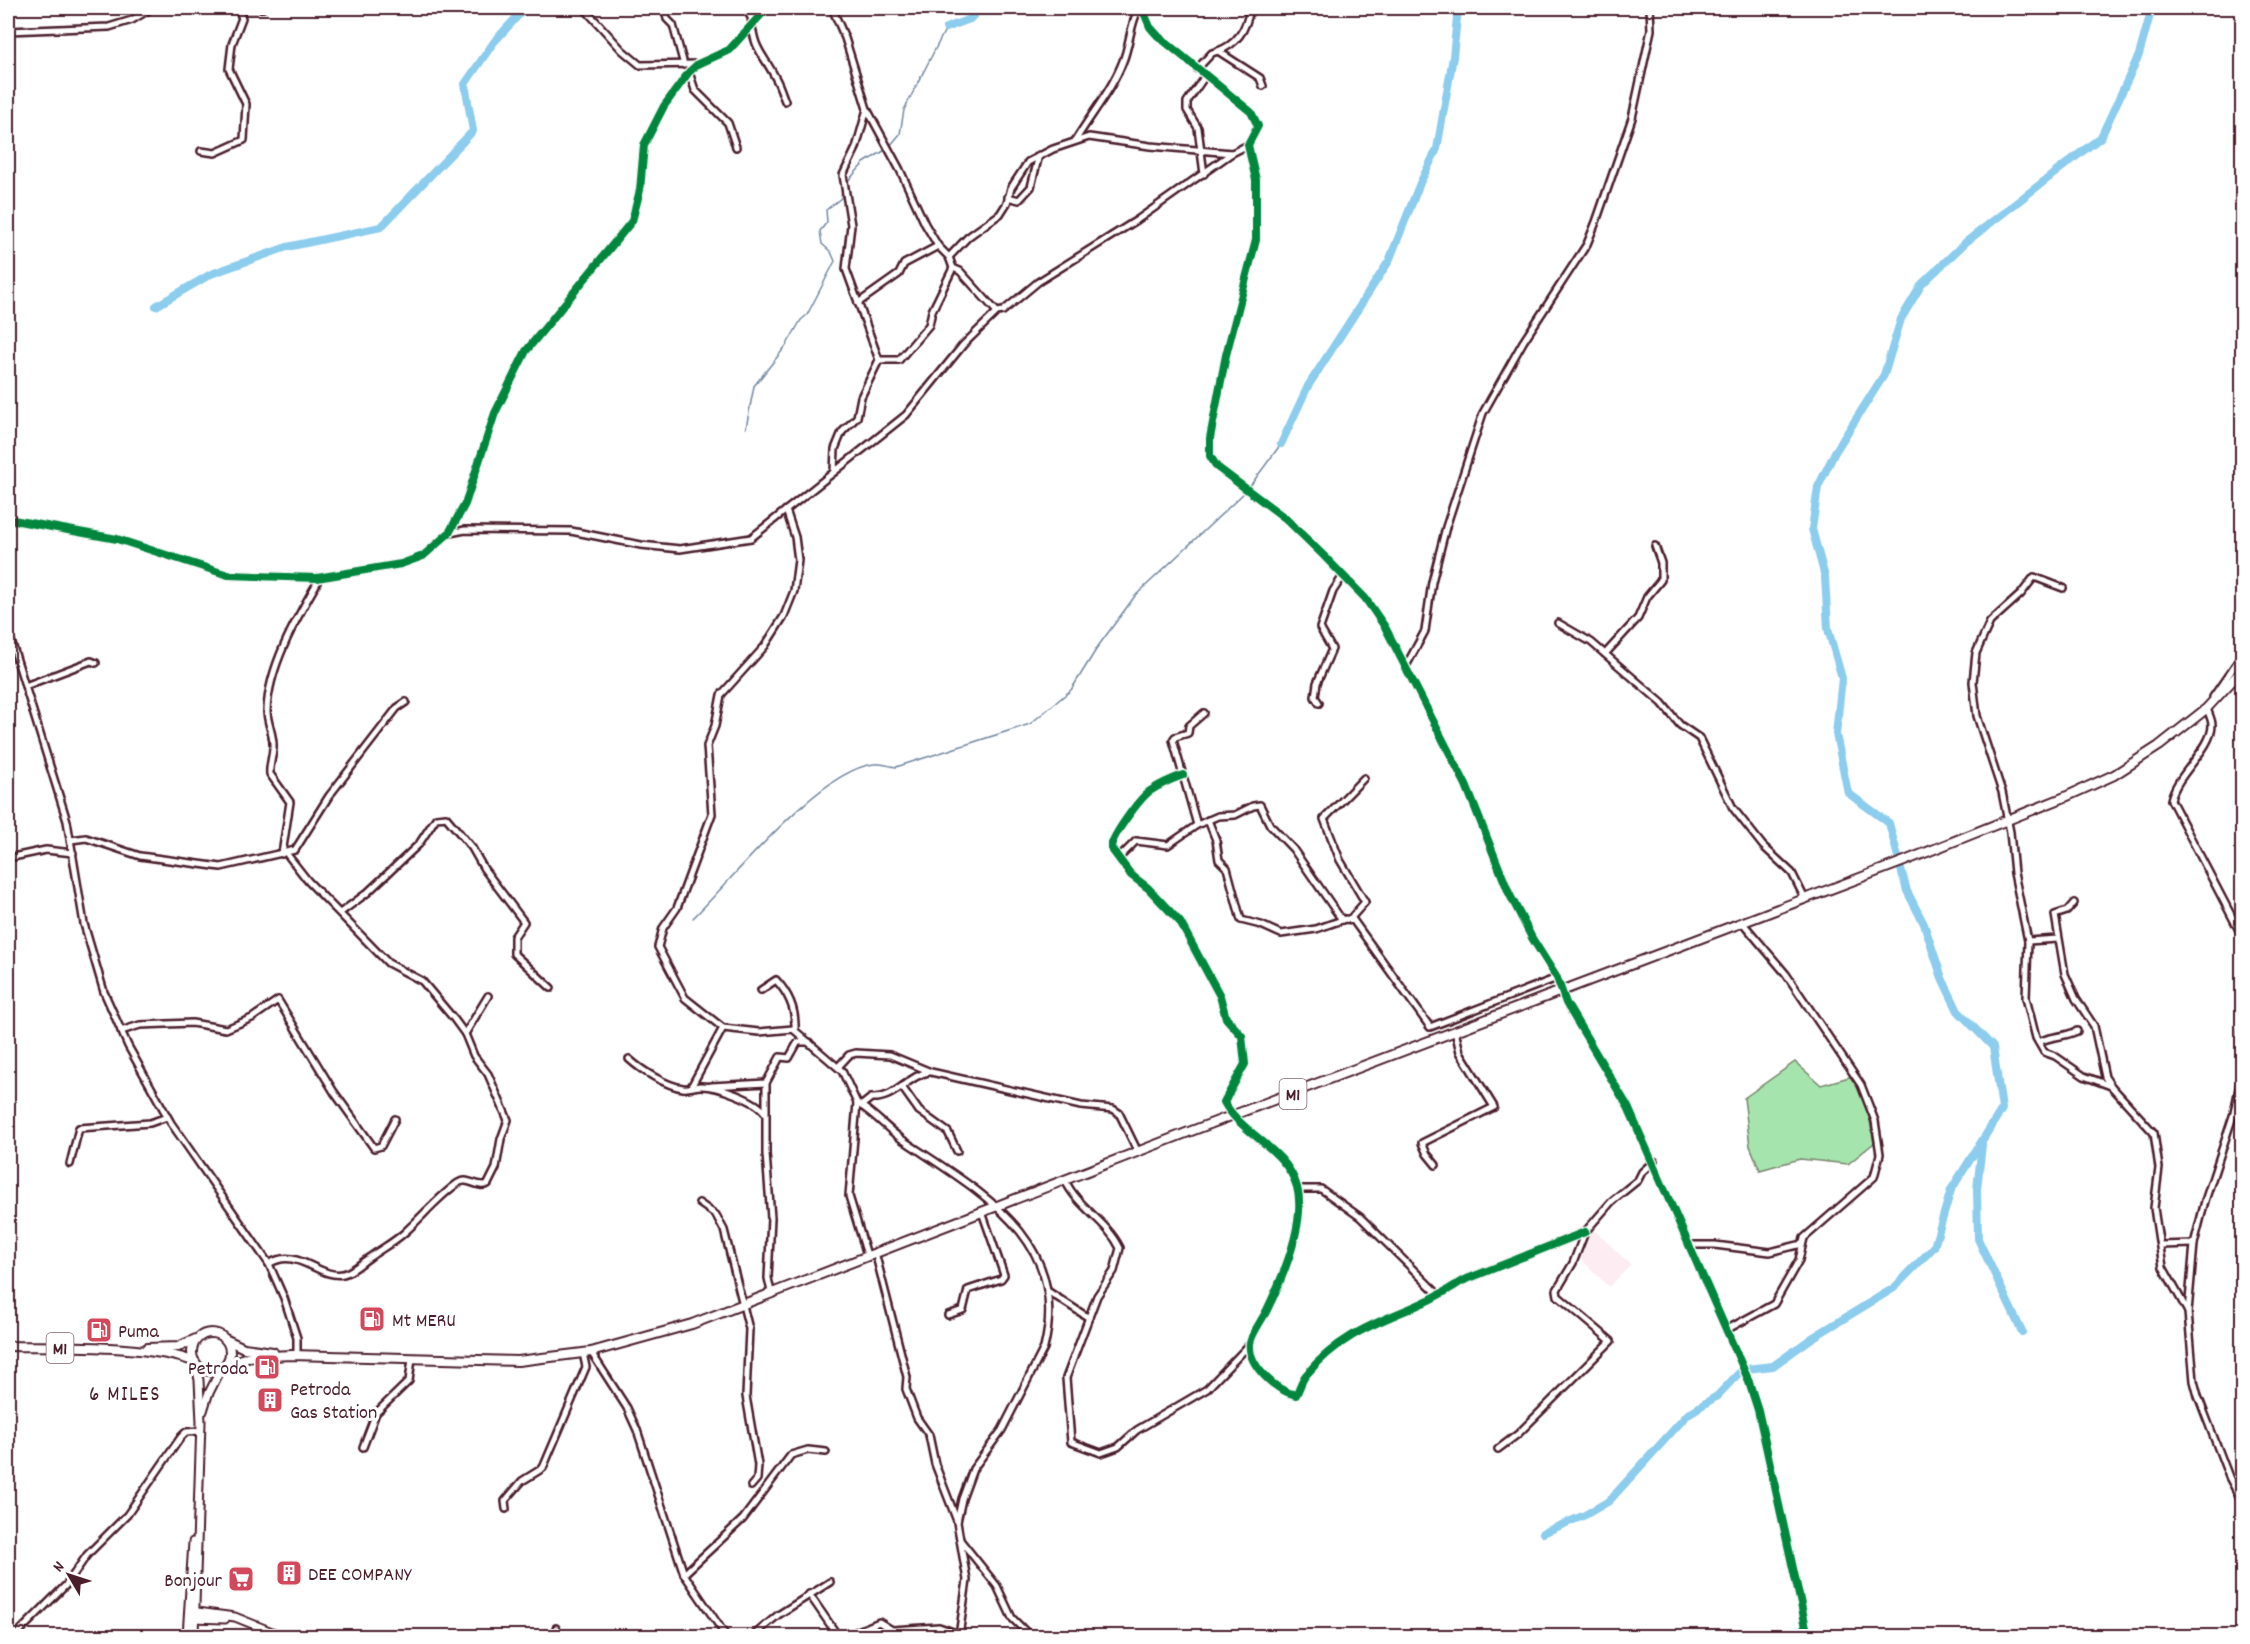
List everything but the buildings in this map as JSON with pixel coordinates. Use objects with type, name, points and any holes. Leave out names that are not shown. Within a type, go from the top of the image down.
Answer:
[{"type":"highway","name":"M1","points":[[8,1346],[170,1355],[195,1362],[206,1371],[247,1357],[294,1355],[518,1361],[587,1353],[660,1335],[2006,821],[2114,775],[2159,746],[2206,709],[2242,670]]},
{"type":"highway","name":"M1","points":[[112,1350],[178,1347],[200,1336],[213,1333],[244,1348],[294,1355]]},
{"type":"highway","points":[[195,1362],[192,1349],[200,1336]]},
{"type":"highway","points":[[222,1367],[230,1353],[224,1338]]},
{"type":"main road","points":[[194,1636],[191,1615],[200,1426],[200,1380],[195,1362]]},
{"type":"main road","points":[[200,1426],[208,1395],[222,1367]]},
{"type":"main road","points":[[196,1525],[198,1600],[211,1616]]},
{"type":"main road","points":[[187,1636],[196,1582]]},
{"type":"main road","points":[[191,1615],[245,1620],[282,1636]]},
{"type":"main road","points":[[194,1636],[198,1627],[211,1616]]},
{"type":"street","points":[[8,31],[110,27],[123,24],[152,8]]},
{"type":"street","points":[[229,8],[263,8]]},
{"type":"street","points":[[584,8],[598,27],[640,65],[698,64]]},
{"type":"street","points":[[665,8],[667,19],[673,25],[684,65]]},
{"type":"street","points":[[744,8],[751,17],[751,30],[758,52],[776,79],[786,101]]},
{"type":"street","points":[[8,519],[117,539],[228,575],[317,578],[413,561],[431,551],[449,533],[468,496],[495,413],[526,351],[632,221],[641,181],[644,145],[664,106],[689,72],[698,64],[729,50],[767,8]]},
{"type":"street","points":[[832,8],[848,48],[867,109],[938,246],[949,257],[953,268],[960,272],[997,312]]},
{"type":"street","points":[[449,533],[465,530],[571,531],[641,545],[680,549],[751,538],[906,415],[963,345],[997,312],[1003,311],[1057,269],[1204,174],[1232,153],[1248,145],[1258,126],[1256,118],[1153,31],[1141,8]]},
{"type":"street","points":[[1075,141],[1092,112],[1101,103],[1123,62],[1141,8]]},
{"type":"street","points":[[1197,69],[1212,53],[1232,44],[1240,36],[1252,8]]},
{"type":"street","points":[[1406,666],[1425,631],[1432,582],[1443,535],[1483,413],[1523,342],[1587,244],[1596,222],[1632,118],[1651,30],[1650,8]]},
{"type":"street","points":[[201,151],[215,153],[244,140],[246,104],[229,69],[232,45],[242,18],[238,9]]},
{"type":"street","points":[[1218,51],[1260,78],[1263,86]]},
{"type":"street","points":[[689,72],[695,90],[728,123],[736,147]]},
{"type":"street","points":[[1204,174],[1199,150],[1198,128],[1187,110],[1186,102],[1205,76]]},
{"type":"street","points":[[834,472],[835,449],[842,432],[857,417],[861,397],[879,360],[846,269],[851,225],[842,181],[844,171],[860,136],[867,109]]},
{"type":"street","points":[[949,257],[968,237],[1000,214],[1018,174],[1028,162],[1039,155],[1075,141],[1097,138],[1150,146],[1232,153]]},
{"type":"street","points":[[1248,145],[1256,180],[1256,240],[1226,355],[1210,438],[1210,456],[1216,467],[1285,518],[1370,604],[1406,666],[1466,785],[1509,893],[1532,938],[1557,978],[1566,1003],[1628,1107],[1654,1161],[1726,1330],[1758,1410],[1808,1636]]},
{"type":"street","points":[[1008,197],[1019,200],[1031,187],[1039,155]]},
{"type":"street","points":[[858,303],[899,274],[904,264],[938,246]]},
{"type":"street","points":[[879,360],[899,360],[917,341],[929,326],[932,311],[953,268]]},
{"type":"street","points":[[786,510],[797,550],[798,570],[795,585],[784,616],[765,646],[723,691],[707,746],[712,814],[677,908],[663,928],[658,944],[685,998],[723,1028],[759,1032],[795,1029]]},
{"type":"street","points":[[1605,654],[1638,618],[1647,597],[1661,580],[1661,563],[1655,546]]},
{"type":"street","points":[[1318,703],[1315,697],[1317,683],[1332,649],[1320,628],[1333,591],[1343,576]]},
{"type":"street","points":[[2063,588],[2034,577],[2021,594],[1990,622],[1976,653],[1973,682],[1977,716],[2002,792],[2028,941],[2026,998],[2039,1042],[2044,1052],[2055,1056],[2084,1076],[2110,1086]]},
{"type":"street","points":[[268,1264],[278,1258],[305,1262],[333,1273],[347,1272],[403,1233],[431,1204],[459,1182],[466,1181],[480,1186],[490,1181],[508,1116],[488,1074],[471,1052],[465,1034],[422,981],[388,963],[284,853],[290,802],[270,774],[273,747],[268,704],[278,661],[296,619],[317,583],[317,578]]},
{"type":"street","points":[[1558,623],[1587,638],[1662,703],[1680,725],[1699,738],[1733,808],[1763,846],[1792,873],[1804,897]]},
{"type":"street","points":[[8,631],[71,840],[87,937],[104,992],[121,1031],[167,1117],[268,1264],[284,1298],[297,1338],[294,1355]]},
{"type":"street","points":[[2242,655],[2206,709],[2212,722],[2211,735],[2176,785],[2171,800],[2178,818],[2242,936]]},
{"type":"street","points":[[25,686],[91,661],[96,663]]},
{"type":"street","points":[[71,840],[86,838],[140,856],[211,867],[232,866],[244,860],[284,853],[299,845],[329,796],[397,708],[406,702]]},
{"type":"street","points":[[1197,825],[1174,738],[1188,733],[1189,726],[1204,713]]},
{"type":"street","points":[[1065,1180],[1070,1191],[1096,1216],[1120,1248],[1114,1271],[1102,1287],[1066,1378],[1071,1442],[1101,1453],[1118,1447],[1137,1430],[1207,1389],[1250,1343],[1286,1266],[1298,1218],[1298,1189],[1290,1172],[1274,1152],[1240,1124],[1224,1102],[1245,1064],[1242,1036],[1226,1018],[1220,996],[1180,922],[1148,888],[1131,875],[1111,848],[1111,843],[1143,797],[1163,783],[1184,775]]},
{"type":"street","points":[[1208,820],[1216,840],[1219,860],[1227,868],[1241,920],[1281,933],[1316,929],[1350,919],[1365,902],[1340,860],[1324,819],[1364,778]]},
{"type":"street","points":[[1119,858],[1136,841],[1168,845],[1208,820],[1222,815],[1235,815],[1252,806],[1260,805],[1270,825],[1293,849],[1342,920]]},
{"type":"street","points":[[340,913],[367,893],[419,844],[436,818],[446,817],[472,848],[484,869],[524,922],[514,937],[514,954],[551,988]]},
{"type":"street","points":[[8,858],[46,850],[73,853]]},
{"type":"street","points":[[2074,903],[2067,911],[2055,915],[2065,974],[2076,999],[2094,1026],[2105,1077],[2110,1086],[2157,1137],[2159,1168],[2154,1208],[2165,1275],[2178,1291],[2188,1312]]},
{"type":"street","points":[[1350,919],[1363,932],[1430,1027],[1557,978]]},
{"type":"street","points":[[1726,1330],[1773,1304],[1795,1268],[1802,1252],[1804,1238],[1867,1185],[1878,1172],[1880,1154],[1875,1121],[1861,1085],[1786,974],[1742,922]]},
{"type":"street","points":[[2028,941],[2058,939]]},
{"type":"street","points":[[761,990],[776,980],[782,986],[793,1008],[795,1029],[838,1067],[859,1104],[904,1140],[956,1173],[1027,1238],[1037,1257],[1049,1292],[1044,1348],[1002,1430],[970,1476],[957,1522]]},
{"type":"street","points":[[465,1034],[488,996]]},
{"type":"street","points":[[1503,999],[1507,1011]]},
{"type":"street","points":[[121,1031],[140,1025],[192,1023],[215,1028],[232,1028],[252,1018],[278,1000],[334,1092],[374,1148],[381,1146],[395,1119]]},
{"type":"street","points":[[691,1087],[723,1028]]},
{"type":"street","points":[[2242,1029],[2241,1078],[2234,1113],[2205,1201],[2194,1244],[2188,1312],[2194,1381],[2198,1396],[2229,1477],[2242,1501]]},
{"type":"street","points":[[1436,1165],[1422,1143],[1494,1107],[1460,1052],[1455,1031]]},
{"type":"street","points":[[2039,1042],[2048,1037],[2062,1038],[2077,1031]]},
{"type":"street","points":[[771,1292],[768,1278],[771,1218],[766,1083],[780,1057],[789,1058],[798,1042],[810,1042]]},
{"type":"street","points":[[838,1067],[849,1055],[863,1051],[890,1055],[931,1071],[1081,1106],[1113,1108],[1138,1152]]},
{"type":"street","points":[[629,1059],[657,1077],[680,1087],[766,1083]]},
{"type":"street","points":[[859,1104],[871,1098],[878,1099],[902,1087],[917,1075],[931,1071]]},
{"type":"street","points":[[703,1086],[749,1101],[766,1114]]},
{"type":"street","points":[[902,1087],[919,1111],[948,1132],[957,1151]]},
{"type":"street","points":[[846,1636],[879,1622],[892,1630],[939,1627],[959,1635],[967,1581],[957,1522],[935,1464],[929,1435],[917,1418],[906,1389],[908,1377],[871,1254],[849,1196],[859,1104]]},
{"type":"street","points":[[70,1164],[79,1128],[150,1123],[167,1117]]},
{"type":"street","points":[[1498,1449],[1518,1434],[1611,1341],[1557,1293],[1573,1263],[1585,1232],[1612,1201],[1638,1180],[1642,1172],[1654,1161]]},
{"type":"street","points":[[1298,1189],[1321,1189],[1366,1221],[1439,1295]]},
{"type":"street","points":[[699,1203],[721,1221],[748,1329],[746,1396],[758,1465],[758,1479],[752,1486]]},
{"type":"street","points":[[948,1315],[963,1310],[968,1290],[1001,1279],[1004,1275],[982,1212]]},
{"type":"street","points":[[1250,1343],[1256,1366],[1273,1382],[1296,1395],[1305,1376],[1350,1334],[1439,1295],[1476,1275],[1585,1232]]},
{"type":"street","points":[[1690,1245],[1715,1245],[1770,1252],[1802,1244]]},
{"type":"street","points":[[2160,1245],[2194,1244]]},
{"type":"street","points":[[1049,1292],[1089,1318]]},
{"type":"street","points":[[506,1509],[505,1501],[522,1481],[543,1468],[585,1371],[587,1353]]},
{"type":"street","points":[[587,1353],[627,1408],[637,1430],[684,1574],[726,1636]]},
{"type":"street","points":[[363,1447],[376,1413],[409,1381],[412,1359]]},
{"type":"street","points":[[15,1636],[67,1584],[87,1555],[127,1515],[181,1437],[186,1432],[200,1426]]},
{"type":"street","points":[[684,1574],[736,1527],[791,1455],[808,1450],[826,1452]]},
{"type":"street","points":[[960,1540],[997,1586],[1012,1618],[1030,1636]]},
{"type":"street","points":[[753,1636],[809,1594],[830,1582]]},
{"type":"street","points":[[809,1594],[838,1636]]},
{"type":"street","points":[[556,1628],[559,1636]]},
{"type":"shaded area","points":[[1592,1228],[1631,1265],[1609,1287],[1578,1256],[1585,1236]]},
{"type":"green space","points":[[1795,1062],[1821,1085],[1853,1076],[1867,1105],[1874,1143],[1848,1164],[1800,1159],[1760,1170],[1750,1146],[1744,1098]]},
{"type":"waterway","points":[[156,306],[211,274],[287,247],[381,227],[473,131],[465,84],[494,42],[525,8]]},
{"type":"waterway","points":[[946,28],[970,19],[980,8]]},
{"type":"waterway","points":[[1281,444],[1308,386],[1389,261],[1420,183],[1437,149],[1453,57],[1458,8]]},
{"type":"waterway","points":[[1898,857],[1889,823],[1848,793],[1836,734],[1842,678],[1828,629],[1825,577],[1812,529],[1818,487],[1835,452],[1884,375],[1901,319],[1922,284],[1966,242],[2101,137],[2139,55],[2152,8]]},
{"type":"waterway","points":[[890,146],[900,134],[904,110],[946,28]]},
{"type":"waterway","points":[[847,182],[864,163],[887,149]]},
{"type":"waterway","points":[[746,428],[754,386],[786,346],[801,320],[807,315],[835,261],[831,252],[822,244],[820,231],[827,222],[826,210],[841,198],[842,188]]},
{"type":"waterway","points":[[1250,486],[1281,444]]},
{"type":"waterway","points":[[693,918],[803,805],[828,785],[852,771],[874,764],[896,767],[1030,724],[1071,690],[1099,645],[1135,596],[1245,492]]},
{"type":"waterway","points":[[1746,1369],[1773,1366],[1812,1338],[1894,1288],[1934,1247],[1951,1190],[2002,1109],[1993,1047],[1958,1011],[1942,978],[1924,924],[1907,891],[1901,869]]},
{"type":"waterway","points":[[1982,1145],[1977,1189],[1978,1239],[2022,1332]]},
{"type":"waterway","points":[[1543,1533],[1585,1515],[1609,1501],[1688,1414],[1717,1396],[1741,1371]]},
{"type":"cycle path","points":[[8,519],[117,539],[228,575],[317,578],[401,564],[423,556],[449,533],[465,504],[495,413],[526,351],[632,221],[640,190],[644,145],[664,106],[689,72],[698,64],[729,50],[767,8]]},
{"type":"cycle path","points":[[1142,8],[1150,27],[1158,36],[1251,112],[1258,126],[1248,145],[1256,180],[1256,240],[1226,355],[1210,438],[1210,456],[1217,467],[1285,518],[1365,598],[1385,627],[1466,785],[1509,893],[1532,938],[1557,978],[1566,1003],[1628,1107],[1748,1379],[1758,1410],[1808,1636]]},
{"type":"cycle path","points":[[1183,775],[1162,784],[1145,795],[1121,827],[1111,848],[1131,875],[1148,888],[1180,922],[1220,996],[1226,1018],[1242,1036],[1245,1064],[1224,1102],[1241,1123],[1274,1151],[1291,1173],[1297,1187],[1299,1217],[1296,1234],[1286,1267],[1250,1343],[1253,1360],[1264,1376],[1288,1393],[1296,1395],[1304,1377],[1324,1356],[1362,1330],[1421,1304],[1462,1281],[1585,1232]]},
{"type":"place","name":"Mt MERU","points":[[372,1319]]},
{"type":"place","name":"Puma","points":[[99,1330]]},
{"type":"place","name":"Petroda","points":[[267,1367]]},
{"type":"place","name":"Petroda Gas Station","points":[[270,1400]]},
{"type":"place","name":"DEE COMPANY","points":[[289,1573]]},
{"type":"place","name":"Bonjour","points":[[241,1579]]},
{"type":"district","name":"6 MILES","points":[[125,1393]]}]
